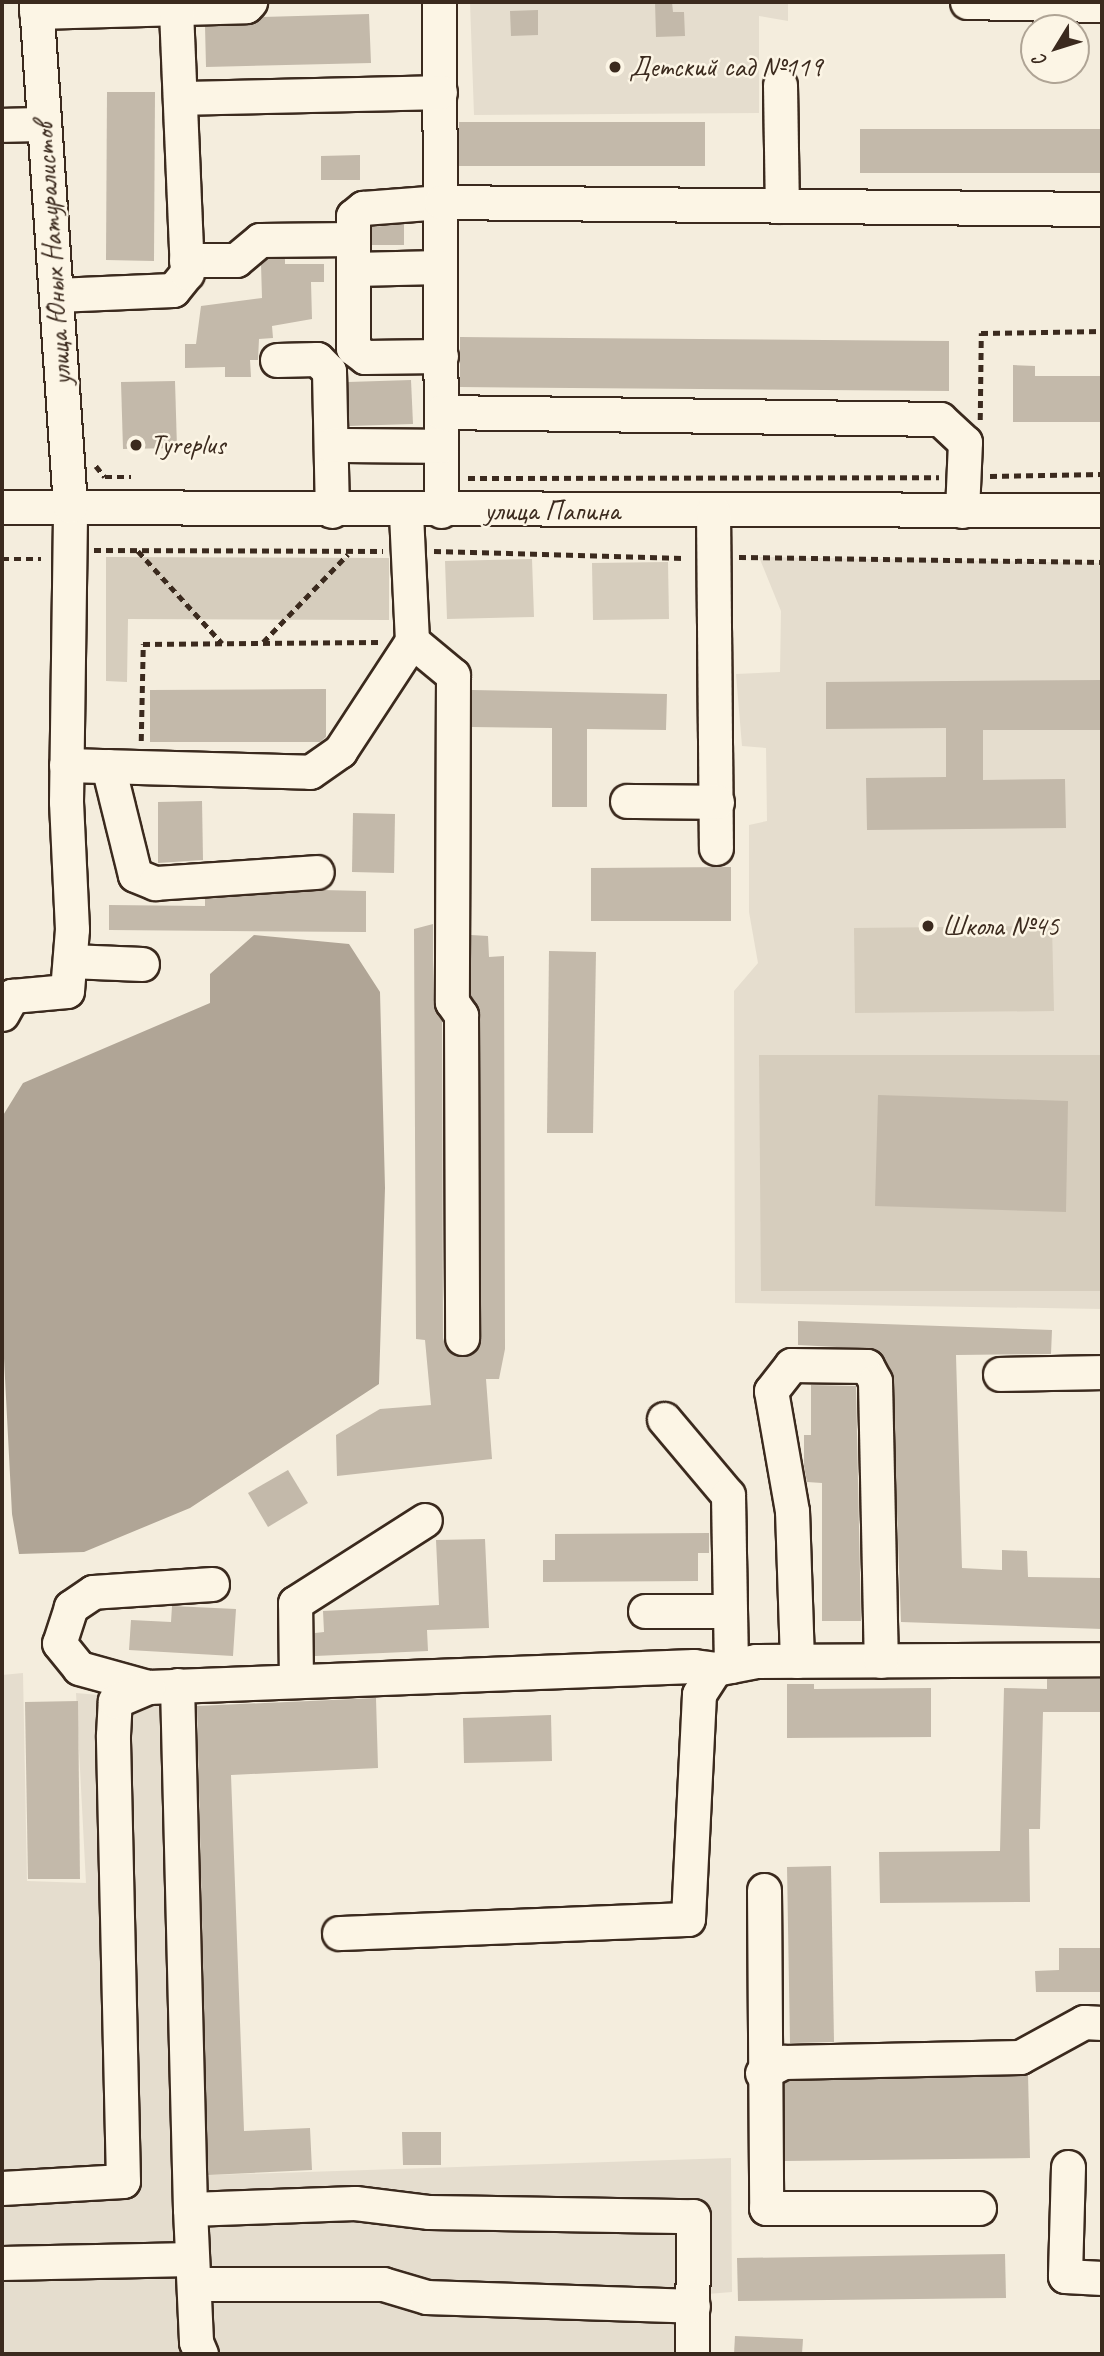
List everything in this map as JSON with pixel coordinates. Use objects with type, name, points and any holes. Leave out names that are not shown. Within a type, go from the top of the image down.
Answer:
[{"type":"street","points":[[36,7],[176,8],[246,6],[250,2]]},
{"type":"street","points":[[439,2],[441,511]]},
{"type":"street","points":[[967,2],[1102,5]]},
{"type":"street","name":"улица Юных Натуралистов","points":[[2,1014],[12,996],[67,991],[69,961],[66,765],[70,506],[36,7]]},
{"type":"street","points":[[55,295],[173,290],[187,273],[176,8]]},
{"type":"street","points":[[780,85],[782,206]]},
{"type":"street","points":[[180,98],[440,92]]},
{"type":"street","points":[[2,125],[44,124]]},
{"type":"street","points":[[441,356],[365,357],[353,348],[353,216],[363,208],[441,202],[1102,209]]},
{"type":"street","points":[[187,260],[236,260],[260,240],[440,267]]},
{"type":"street","points":[[277,360],[317,359],[329,371],[332,510]]},
{"type":"street","points":[[441,412],[940,418],[965,442],[962,511]]},
{"type":"street","points":[[331,445],[441,462]]},
{"type":"street","name":"улица Папина","points":[[2,507],[406,512],[1102,510]]},
{"type":"street","points":[[713,511],[698,558],[717,802],[716,848]]},
{"type":"street","points":[[66,765],[310,772],[340,751],[412,641],[406,512]]},
{"type":"street","points":[[412,641],[453,676],[452,1002],[461,1016],[462,1338]]},
{"type":"street","points":[[124,766],[135,875],[155,883],[317,872]]},
{"type":"street","points":[[627,801],[717,802]]},
{"type":"street","points":[[69,961],[142,964]]},
{"type":"street","points":[[797,1661],[792,1511],[771,1391],[791,1365],[867,1366],[875,1381],[881,1661]]},
{"type":"street","points":[[1000,1374],[1102,1373]]},
{"type":"street","points":[[339,1933],[688,1919],[699,1694],[723,1668],[730,1611],[728,1495],[664,1419]]},
{"type":"street","points":[[296,1681],[295,1602],[425,1520]]},
{"type":"street","points":[[212,1584],[93,1592],[71,1607],[60,1643],[79,1668],[163,1686],[680,1667],[723,1668],[797,1661],[1102,1659]]},
{"type":"street","points":[[645,1611],[730,1611]]},
{"type":"street","points":[[2,2188],[123,2181],[113,1724],[115,1702],[163,1686]]},
{"type":"street","points":[[163,1686],[196,2342],[201,2354]]},
{"type":"street","points":[[764,1890],[762,2073],[766,2208],[979,2208]]},
{"type":"street","points":[[762,2073],[784,2062],[1020,2057],[1084,2022],[1102,2023]]},
{"type":"street","points":[[1068,2167],[1065,2276],[1102,2278]]},
{"type":"street","points":[[190,2209],[355,2203],[429,2212],[693,2216],[692,2354]]},
{"type":"street","points":[[2,2263],[193,2271],[383,2284],[427,2297],[693,2306]]},
{"type":"path","points":[[980,424],[981,333],[1102,331]]},
{"type":"path","points":[[95,455],[96,468],[105,477],[145,477]]},
{"type":"path","points":[[441,462],[964,477],[1102,474]]},
{"type":"path","points":[[94,550],[348,554],[407,550],[698,558],[1102,562]]},
{"type":"path","points":[[137,551],[222,643]]},
{"type":"path","points":[[262,643],[348,554]]},
{"type":"path","points":[[2,559],[41,559]]},
{"type":"path","points":[[124,766],[143,644],[412,641]]},
{"type":"shaded area","name":"Детский сад №119","points":[[470,2],[788,2],[788,21],[759,16],[759,113],[474,115]]},
{"type":"shaded area","points":[[106,557],[389,558],[389,620],[128,619],[127,682],[106,681]]},
{"type":"shaded area","name":"Школа №45","points":[[759,557],[1102,563],[1102,1309],[735,1303],[734,991],[758,963],[749,912],[749,825],[767,821],[766,748],[742,746],[736,674],[780,672],[781,611]]},
{"type":"shaded area","points":[[532,559],[534,617],[447,619],[445,561]]},
{"type":"shaded area","points":[[668,562],[669,619],[593,620],[592,563]]},
{"type":"shaded area","points":[[1052,926],[1054,1011],[855,1013],[854,928]]},
{"type":"shaded area","points":[[254,935],[349,944],[380,992],[385,1188],[379,1384],[190,1508],[84,1552],[19,1554],[12,1514],[2,1320],[2,1117],[23,1083],[210,1003],[210,974]]},
{"type":"shaded area","points":[[759,1055],[1102,1055],[1102,1291],[761,1291]]},
{"type":"shaded area","points":[[23,1673],[27,1881],[86,1883],[76,1693],[165,1701],[182,2176],[731,2158],[732,2292],[683,2296],[680,2354],[2,2354],[2,1675]]},
{"type":"building","points":[[655,2],[672,2],[673,12],[684,12],[685,36],[656,37]]},
{"type":"building","points":[[538,10],[538,35],[511,36],[510,11]]},
{"type":"building","points":[[369,14],[371,63],[206,67],[205,26],[247,25],[262,17]]},
{"type":"building","points":[[107,92],[155,92],[154,261],[106,260]]},
{"type":"building","points":[[459,122],[705,122],[705,166],[459,166]]},
{"type":"building","points":[[860,129],[1102,129],[1102,173],[860,173]]},
{"type":"building","points":[[360,155],[360,180],[321,180],[321,156]]},
{"type":"building","points":[[404,224],[404,245],[372,245],[372,227]]},
{"type":"building","points":[[267,259],[285,259],[285,264],[324,264],[324,282],[311,282],[312,319],[272,326],[273,338],[259,339],[258,360],[250,360],[251,377],[225,377],[225,367],[185,368],[185,344],[196,344],[201,306],[262,298],[261,264]]},
{"type":"building","points":[[460,337],[949,341],[949,391],[460,387]]},
{"type":"building","points":[[1013,365],[1035,366],[1035,376],[1102,376],[1102,422],[1013,422]]},
{"type":"building","points":[[411,380],[413,424],[349,426],[348,382]]},
{"type":"building","points":[[175,381],[177,448],[123,449],[121,382]]},
{"type":"building","points":[[1102,680],[1102,730],[983,730],[983,780],[1065,779],[1066,828],[867,830],[866,778],[946,777],[946,728],[826,729],[826,682]]},
{"type":"building","points":[[326,689],[326,737],[320,742],[150,742],[150,690]]},
{"type":"building","points":[[472,690],[667,694],[666,730],[587,729],[587,807],[552,807],[552,728],[472,727]]},
{"type":"building","points":[[202,801],[203,860],[158,863],[158,802]]},
{"type":"building","points":[[353,813],[395,814],[394,873],[352,872]]},
{"type":"building","points":[[731,867],[731,921],[591,921],[591,868]]},
{"type":"building","points":[[322,890],[366,891],[366,932],[109,930],[109,905],[205,906],[205,899]]},
{"type":"building","points":[[433,924],[433,1002],[442,1021],[443,1338],[446,1348],[461,1357],[472,1354],[481,1338],[480,1015],[471,996],[471,935],[488,936],[489,957],[504,956],[505,1349],[499,1379],[486,1379],[492,1459],[337,1476],[336,1435],[380,1409],[431,1405],[425,1340],[416,1339],[414,929]]},
{"type":"building","points":[[549,951],[596,952],[593,1133],[547,1133]]},
{"type":"building","points":[[878,1095],[1068,1101],[1066,1212],[875,1206]]},
{"type":"building","points":[[798,1321],[1052,1330],[1051,1354],[956,1355],[962,1568],[1002,1570],[1002,1550],[1027,1551],[1028,1577],[1102,1578],[1102,1629],[901,1622],[892,1373],[876,1349],[798,1345]]},
{"type":"building","points":[[811,1385],[856,1386],[861,1621],[822,1621],[822,1483],[807,1482],[804,1466],[804,1435],[811,1435]]},
{"type":"building","points":[[288,1470],[308,1503],[268,1527],[248,1493]]},
{"type":"building","points":[[709,1533],[709,1553],[698,1553],[698,1581],[543,1582],[543,1560],[555,1560],[555,1534]]},
{"type":"building","points":[[485,1539],[489,1628],[427,1630],[428,1651],[315,1656],[315,1633],[324,1632],[323,1611],[439,1605],[436,1540]]},
{"type":"building","points":[[172,1606],[236,1609],[233,1656],[129,1650],[131,1620],[171,1622]]},
{"type":"building","points":[[1047,1679],[1102,1679],[1102,1712],[1043,1712],[1040,1829],[1029,1829],[1030,1902],[880,1903],[879,1852],[1000,1851],[1004,1688],[1047,1689]]},
{"type":"building","points":[[787,1684],[814,1684],[814,1689],[931,1688],[931,1737],[787,1738]]},
{"type":"building","points":[[376,1698],[378,1768],[231,1775],[244,2131],[310,2128],[312,2170],[208,2175],[197,1706]]},
{"type":"building","points":[[78,1701],[80,1879],[28,1879],[25,1702]]},
{"type":"building","points":[[551,1715],[552,1761],[464,1763],[463,1718]]},
{"type":"building","points":[[831,1866],[834,2042],[790,2043],[787,1867]]},
{"type":"building","points":[[1059,1948],[1102,1948],[1102,1992],[1036,1992],[1035,1971],[1059,1970]]},
{"type":"building","points":[[1028,2074],[1030,2158],[785,2161],[784,2083],[789,2081]]},
{"type":"building","points":[[402,2132],[441,2132],[441,2165],[403,2165]]},
{"type":"building","points":[[1005,2254],[1006,2298],[738,2301],[737,2258]]},
{"type":"building","points":[[735,2336],[803,2339],[802,2354],[734,2354]]},
{"type":"place","name":"Детский сад №119","points":[[615,67]]},
{"type":"place","name":"Tyreplus","points":[[136,445]]},
{"type":"place","name":"Школа №45","points":[[928,926]]}]
